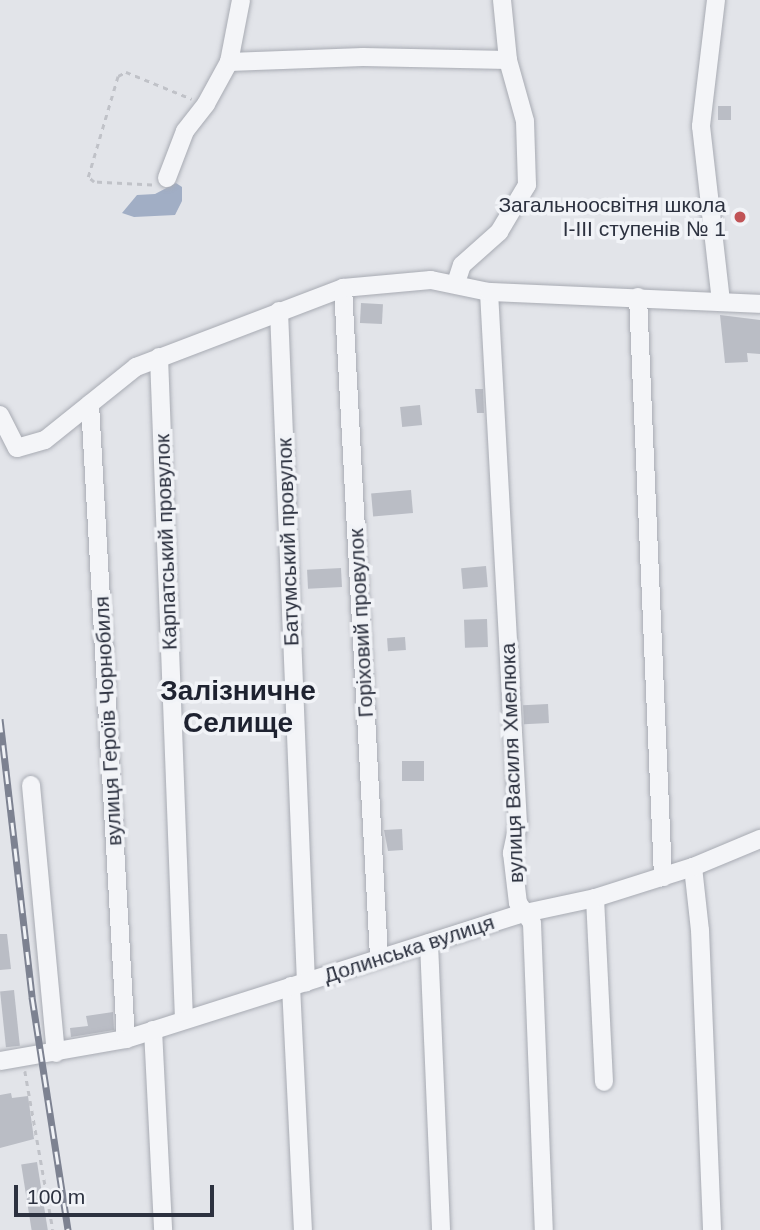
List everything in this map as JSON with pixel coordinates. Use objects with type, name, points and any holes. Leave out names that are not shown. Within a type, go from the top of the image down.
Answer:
[{"type":"street","points":[[167,178],[185,131],[206,104],[229,62],[241,0]]},
{"type":"street","points":[[456,283],[462,265],[499,232],[527,185],[525,121],[508,60],[502,0]]},
{"type":"street","points":[[716,0],[701,126],[721,301]]},
{"type":"street","points":[[229,62],[363,57],[508,60]]},
{"type":"street","points":[[0,415],[17,448],[45,440],[136,367],[343,288],[431,279],[489,292],[760,304]]},
{"type":"street","name":"Горіховий провулок","points":[[343,288],[379,958]]},
{"type":"street","name":"вулиця Василя Хмелюка","points":[[489,292],[518,824],[512,853],[518,903],[532,923],[544,1230]]},
{"type":"street","points":[[638,297],[663,877]]},
{"type":"street","name":"Батумський провулок","points":[[279,311],[299,984],[303,1230]]},
{"type":"street","name":"Карпатський провулок","points":[[159,358],[184,1020]]},
{"type":"street","name":"вулиця Героїв Чорнобиля","points":[[90,404],[126,1039]]},
{"type":"street","points":[[31,785],[56,1053]]},
{"type":"street","name":"Долинська вулиця","points":[[0,1061],[126,1039],[379,958],[525,914],[595,898],[663,877],[760,839]]},
{"type":"street","points":[[693,867],[700,930],[712,1230]]},
{"type":"street","points":[[595,898],[604,1082]]},
{"type":"street","points":[[429,943],[441,1230]]},
{"type":"street","points":[[153,1030],[163,1230]]},
{"type":"path","points":[[167,178],[158,185],[94,182],[88,177],[118,76],[125,72],[206,104]]},
{"type":"path","points":[[22,1058],[53,1230]]},
{"type":"water","points":[[176,183],[182,187],[182,201],[175,215],[134,217],[122,213],[137,195],[155,194]]},
{"type":"building","points":[[718,106],[731,106],[731,120],[718,120]]},
{"type":"building","points":[[361,303],[383,304],[382,324],[360,323]]},
{"type":"building","points":[[720,315],[760,320],[760,354],[747,353],[748,362],[725,363]]},
{"type":"building","points":[[475,389],[483,389],[484,413],[477,413]]},
{"type":"building","points":[[420,405],[422,425],[402,427],[400,407]]},
{"type":"building","points":[[411,490],[413,513],[373,516],[371,493]]},
{"type":"building","points":[[486,566],[488,587],[463,589],[461,568]]},
{"type":"building","points":[[341,568],[342,587],[308,589],[307,570]]},
{"type":"building","points":[[487,619],[488,647],[465,648],[464,620]]},
{"type":"building","points":[[405,637],[406,650],[388,651],[387,638]]},
{"type":"building","points":[[548,704],[549,723],[524,724],[523,705]]},
{"type":"building","points":[[402,761],[424,761],[424,781],[402,781]]},
{"type":"building","points":[[402,829],[403,850],[388,851],[384,830]]},
{"type":"building","points":[[0,934],[7,934],[11,969],[0,970]]},
{"type":"building","points":[[14,990],[20,1046],[6,1047],[0,991]]},
{"type":"building","points":[[113,1012],[114,1030],[71,1037],[70,1028],[88,1026],[86,1016]]},
{"type":"building","points":[[11,1093],[12,1098],[28,1096],[34,1139],[0,1148],[0,1095]]},
{"type":"building","points":[[37,1162],[48,1230],[32,1230],[21,1165]]},
{"type":"railway","points":[[0,719],[32,997],[68,1230]]},
{"type":"place","name":"Загальноосвітня школа І-ІІІ ступенів № 1","points":[[740,217]]},
{"type":"district","name":"Залізничне Селище","points":[[238,707]]}]
